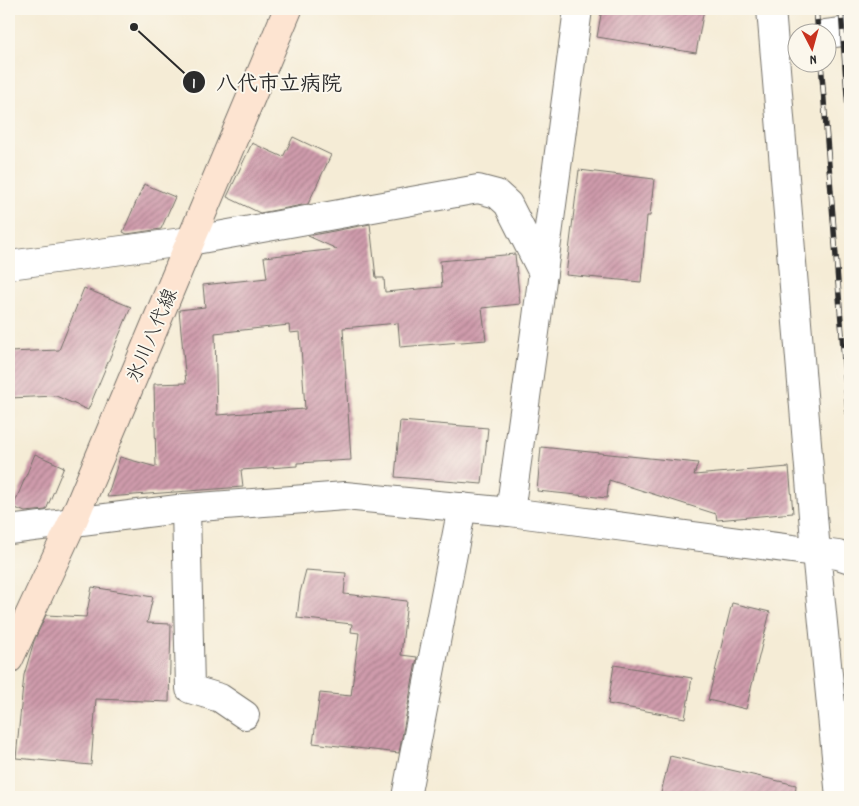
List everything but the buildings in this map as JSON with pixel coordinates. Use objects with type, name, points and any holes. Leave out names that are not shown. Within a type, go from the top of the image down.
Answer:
[{"type":"main road","name":"氷川八代線","points":[[9,659],[72,522],[288,9]]},
{"type":"street","points":[[510,512],[578,9]]},
{"type":"street","points":[[772,9],[785,38],[816,552],[840,797]]},
{"type":"street","points":[[836,33],[850,31]]},
{"type":"street","points":[[9,265],[190,241],[478,189],[496,194],[508,204],[543,273]]},
{"type":"street","points":[[9,530],[186,508],[345,496],[510,512],[838,555],[850,559]]},
{"type":"street","points":[[406,797],[462,507]]},
{"type":"street","points":[[186,508],[190,689],[220,698],[245,715]]},
{"type":"railway","points":[[816,9],[817,22]]},
{"type":"railway","points":[[841,9],[850,138]]},
{"type":"railway","points":[[822,72],[850,438]]},
{"type":"place","name":"八代市立病院","points":[[134,27]]}]
